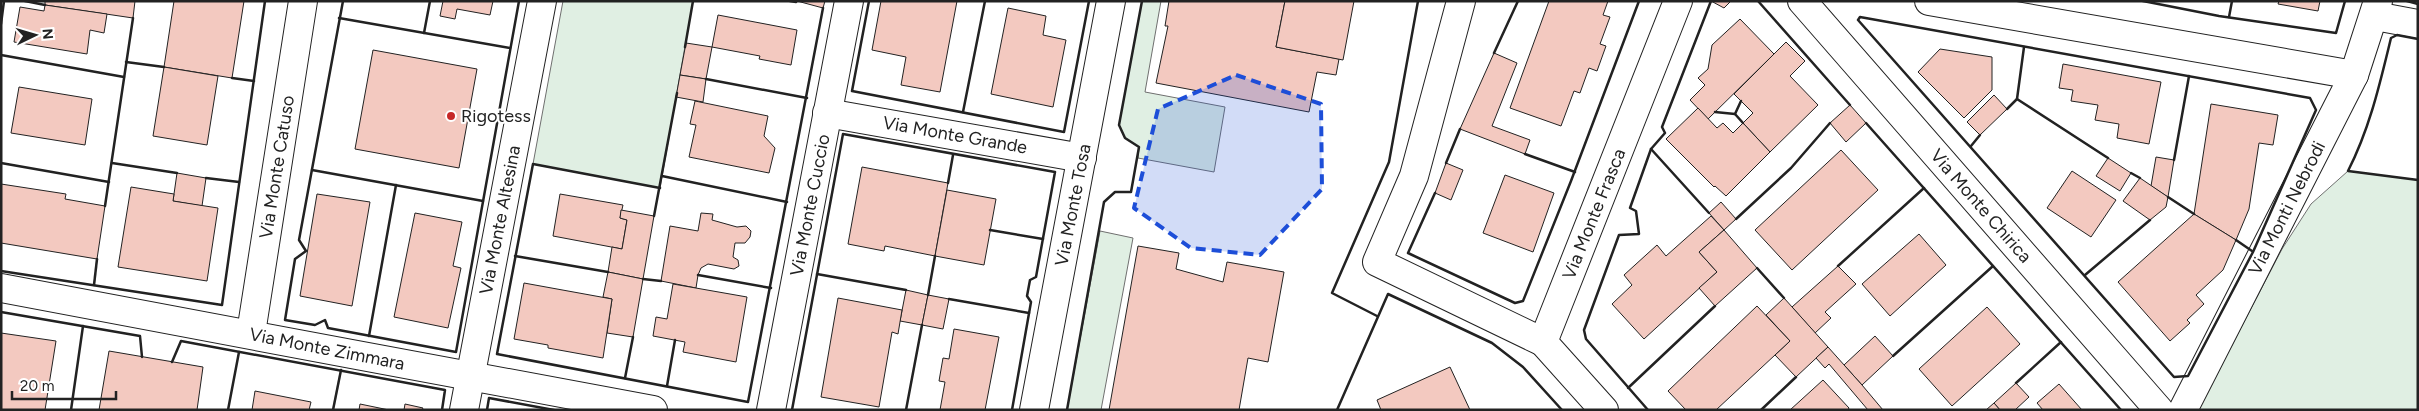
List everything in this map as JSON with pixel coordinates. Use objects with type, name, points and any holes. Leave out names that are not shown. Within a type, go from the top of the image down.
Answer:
[{"type":"street","name":"Via Monte Catuso","points":[[250,333],[303,1]]},
{"type":"street","name":"Via Monte Altesina","points":[[464,410],[542,1]]},
{"type":"street","name":"Via Monte Cuccio","points":[[771,410],[849,1]]},
{"type":"street","name":"Via Monte Tosa","points":[[1034,410],[1111,1]]},
{"type":"street","points":[[1461,1],[1414,176],[1377,262],[1543,342],[1604,410]]},
{"type":"street","name":"Via Monte Frasca","points":[[1543,342],[1678,1]]},
{"type":"street","name":"Via Monte Chirica","points":[[1802,1],[2159,410]]},
{"type":"street","points":[[1929,1],[2354,76]]},
{"type":"street","points":[[2376,9],[2418,24]]},
{"type":"street","name":"Via Monti Nebrodi","points":[[2183,410],[2354,76],[2376,9]]},
{"type":"street","name":"Via Monte Grande","points":[[828,113],[1082,158]]},
{"type":"street","name":"Via Monte Zimmara","points":[[1,288],[250,333],[470,378],[653,410]]},
{"type":"highlighted area","points":[[1236,75],[1321,104],[1322,189],[1260,255],[1191,248],[1134,208],[1158,109]]},
{"type":"green space","points":[[563,1],[693,1],[660,188],[533,164]]},
{"type":"green space","points":[[1142,1],[1161,1],[1145,92],[1225,107],[1214,172],[1138,158],[1139,147],[1125,138],[1119,125]]},
{"type":"green space","points":[[2348,171],[2418,180],[2418,410],[2198,410],[2282,249],[2311,204]]},
{"type":"green space","points":[[1100,231],[1133,238],[1101,410],[1067,410]]},
{"type":"building","points":[[45,1],[135,1],[133,18],[45,5]]},
{"type":"building","points":[[174,1],[244,1],[232,78],[164,67]]},
{"type":"building","points":[[443,1],[493,1],[490,15],[457,9],[455,19],[440,16]]},
{"type":"building","points":[[797,1],[825,1],[823,8]]},
{"type":"building","points":[[881,1],[957,1],[940,92],[901,85],[906,57],[872,50]]},
{"type":"building","points":[[1169,1],[1285,1],[1276,47],[1339,59],[1336,75],[1317,72],[1309,112],[1156,83],[1168,26],[1165,26]]},
{"type":"building","points":[[1285,1],[1354,1],[1343,60],[1276,47]]},
{"type":"building","points":[[1549,1],[1608,1],[1603,15],[1610,17],[1600,44],[1606,46],[1597,71],[1589,68],[1580,93],[1574,91],[1561,126],[1510,108]]},
{"type":"building","points":[[1711,1],[1731,1],[1724,8]]},
{"type":"building","points":[[2279,1],[2320,1],[2318,11],[2278,4]]},
{"type":"building","points":[[45,5],[107,14],[104,33],[90,30],[87,54],[14,42],[20,7],[44,11]]},
{"type":"building","points":[[1008,8],[1046,16],[1043,35],[1066,40],[1053,107],[991,94]]},
{"type":"building","points":[[718,15],[797,30],[791,65],[759,59],[760,56],[712,47]]},
{"type":"building","points":[[1740,19],[1774,54],[1708,119],[1690,100],[1705,85],[1698,78],[1708,69],[1712,45]]},
{"type":"building","points":[[1786,42],[1805,61],[1790,76],[1818,105],[1770,152],[1743,123],[1753,113],[1734,94]]},
{"type":"building","points":[[686,43],[712,47],[706,79],[680,75]]},
{"type":"building","points":[[1940,49],[1992,57],[1992,90],[1964,118],[1918,72]]},
{"type":"building","points":[[373,50],[477,69],[459,168],[355,149]]},
{"type":"building","points":[[1494,53],[1517,63],[1492,126],[1530,140],[1525,154],[1460,129]]},
{"type":"building","points":[[2063,64],[2161,82],[2149,144],[2117,138],[2119,124],[2095,120],[2098,105],[2071,101],[2073,90],[2059,88]]},
{"type":"building","points":[[164,67],[218,76],[207,145],[153,136]]},
{"type":"building","points":[[680,75],[706,79],[703,102],[676,97]]},
{"type":"building","points":[[19,87],[92,99],[85,145],[11,133]]},
{"type":"building","points":[[1994,95],[2007,109],[1980,135],[1967,122]]},
{"type":"building","points":[[695,101],[768,116],[764,136],[775,148],[769,173],[689,157],[696,125],[690,124]]},
{"type":"building","points":[[2211,104],[2278,115],[2273,145],[2259,143],[2249,209],[2236,240],[2194,214]]},
{"type":"building","points":[[1850,105],[1866,123],[1846,142],[1830,123]]},
{"type":"building","points":[[1698,108],[1717,128],[1723,123],[1733,133],[1743,123],[1770,152],[1726,196],[1714,187],[1666,139]]},
{"type":"building","points":[[1841,150],[1878,190],[1792,270],[1755,230]]},
{"type":"building","points":[[2156,157],[2174,160],[2168,197],[2151,186]]},
{"type":"building","points":[[2108,158],[2131,173],[2120,191],[2096,176]]},
{"type":"building","points":[[1446,163],[1463,170],[1451,200],[1435,193]]},
{"type":"building","points":[[862,167],[948,183],[935,256],[885,246],[884,251],[848,244]]},
{"type":"building","points":[[2072,171],[2116,200],[2091,237],[2047,208]]},
{"type":"building","points":[[177,173],[206,178],[202,206],[173,201]]},
{"type":"building","points":[[1505,175],[1554,193],[1533,252],[1483,233]]},
{"type":"building","points":[[2140,178],[2168,197],[2166,207],[2150,220],[2123,201]]},
{"type":"building","points":[[1,184],[66,194],[65,199],[105,206],[97,259],[1,243]]},
{"type":"building","points":[[131,187],[174,194],[173,201],[218,208],[207,281],[118,267]]},
{"type":"building","points":[[947,190],[996,199],[984,265],[935,256]]},
{"type":"building","points":[[317,194],[370,202],[352,306],[300,296]]},
{"type":"building","points":[[560,194],[623,205],[620,218],[627,220],[622,249],[553,236]]},
{"type":"building","points":[[1721,202],[1736,219],[1724,230],[1709,213]]},
{"type":"building","points":[[621,210],[654,216],[643,279],[608,272],[612,247],[622,249],[627,220],[620,218]]},
{"type":"building","points":[[415,213],[462,222],[453,266],[461,268],[448,328],[394,317]]},
{"type":"building","points":[[701,213],[713,214],[712,220],[737,227],[746,226],[751,231],[750,237],[745,243],[735,243],[733,257],[738,260],[739,266],[734,269],[708,264],[701,268],[696,288],[661,281],[670,226],[698,231]]},
{"type":"building","points":[[2194,214],[2236,240],[2223,270],[2196,295],[2204,304],[2187,320],[2190,323],[2170,341],[2118,282]]},
{"type":"building","points":[[1711,216],[1724,230],[1699,252],[1717,272],[1644,339],[1612,304],[1632,285],[1624,275],[1657,245],[1666,256]]},
{"type":"building","points":[[1724,230],[1757,268],[1715,306],[1699,288],[1717,272],[1699,252]]},
{"type":"building","points":[[1919,234],[1946,265],[1890,316],[1862,284]]},
{"type":"building","points":[[1138,246],[1179,253],[1176,269],[1223,282],[1227,262],[1284,272],[1268,362],[1248,358],[1239,410],[1109,410]]},
{"type":"building","points":[[1838,266],[1856,284],[1825,312],[1831,318],[1815,333],[1792,307]]},
{"type":"building","points":[[608,272],[643,279],[633,337],[607,333],[612,299],[603,297]]},
{"type":"building","points":[[524,283],[612,299],[603,358],[548,348],[548,345],[514,339]]},
{"type":"building","points":[[673,284],[747,297],[736,362],[683,352],[685,342],[653,336],[656,317],[667,319]]},
{"type":"building","points":[[906,290],[928,295],[922,325],[900,321]]},
{"type":"building","points":[[928,295],[949,299],[943,329],[922,325]]},
{"type":"building","points":[[838,298],[902,310],[898,334],[892,332],[879,407],[821,397]]},
{"type":"building","points":[[1784,298],[1828,347],[1796,377],[1775,355],[1790,341],[1766,315]]},
{"type":"building","points":[[1757,306],[1790,341],[1716,410],[1686,410],[1668,391]]},
{"type":"building","points":[[1987,307],[2020,344],[1952,406],[1919,369]]},
{"type":"building","points":[[954,329],[999,337],[985,410],[940,410],[945,382],[939,381],[943,358],[949,359]]},
{"type":"building","points":[[1,333],[56,341],[45,410],[1,410]]},
{"type":"building","points":[[1875,336],[1893,356],[1862,385],[1844,365]]},
{"type":"building","points":[[1828,347],[1883,410],[1868,410],[1829,364],[1825,368],[1816,358]]},
{"type":"building","points":[[109,351],[203,367],[197,410],[99,410]]},
{"type":"building","points":[[1450,367],[1470,410],[1381,410],[1377,400]]},
{"type":"building","points":[[1823,380],[1849,408],[1848,410],[1790,410]]},
{"type":"building","points":[[2016,383],[2029,397],[2015,410],[2000,410],[1994,403]]},
{"type":"building","points":[[2059,384],[2082,410],[2043,410],[2037,403]]},
{"type":"building","points":[[255,391],[311,402],[309,410],[252,410]]},
{"type":"building","points":[[1994,403],[2000,410],[1986,410]]},
{"type":"building","points":[[360,404],[389,410],[359,410]]},
{"type":"building","points":[[405,404],[423,408],[422,410],[404,410]]},
{"type":"wall","points":[[1,24],[4,1]]},
{"type":"wall","points":[[25,1],[45,5]]},
{"type":"wall","points":[[1,271],[222,305],[265,1]]},
{"type":"wall","points":[[343,1],[299,240],[306,251],[295,259],[285,320],[315,325],[325,320],[328,328],[456,352],[519,1]]},
{"type":"wall","points":[[424,33],[430,1]]},
{"type":"wall","points":[[685,47],[693,1]]},
{"type":"wall","points":[[790,1],[796,2]]},
{"type":"wall","points":[[869,1],[852,91],[1064,132],[1089,1]]},
{"type":"wall","points":[[963,112],[985,1]]},
{"type":"wall","points":[[1067,410],[1104,202],[1115,192],[1131,192],[1139,147],[1125,138],[1119,125],[1142,1]]},
{"type":"wall","points":[[1377,316],[1332,293],[1389,162],[1418,1]]},
{"type":"wall","points":[[1494,53],[1518,1]]},
{"type":"wall","points":[[1435,193],[1408,253],[1515,303],[1523,301],[1639,1]]},
{"type":"wall","points":[[1648,410],[1586,339],[1584,330],[1619,235],[1639,234],[1636,211],[1630,208],[1651,149],[1665,133],[1662,127],[1711,1]]},
{"type":"wall","points":[[1758,1],[1850,105]]},
{"type":"wall","points":[[2143,1],[2219,16],[2336,33],[2345,1]]},
{"type":"wall","points":[[2229,17],[2232,1]]},
{"type":"wall","points":[[2407,1],[2418,4]]},
{"type":"wall","points":[[660,188],[533,164],[497,354],[748,402],[823,8]]},
{"type":"wall","points":[[1860,17],[2310,98],[2316,110],[2253,252],[2188,376],[2174,377],[1858,20],[1860,17]]},
{"type":"wall","points":[[105,206],[133,18]]},
{"type":"wall","points":[[339,18],[510,48]]},
{"type":"wall","points":[[2418,39],[2397,35],[2391,38],[2368,122],[2348,171],[2418,180]]},
{"type":"wall","points":[[2007,109],[2017,99],[2024,47]]},
{"type":"wall","points":[[1,55],[124,77]]},
{"type":"wall","points":[[126,62],[164,67]]},
{"type":"wall","points":[[2174,160],[2189,76]]},
{"type":"wall","points":[[232,78],[254,81]]},
{"type":"wall","points":[[706,79],[807,98]]},
{"type":"wall","points":[[654,216],[677,93]]},
{"type":"wall","points":[[2017,99],[2108,158]]},
{"type":"wall","points":[[1735,114],[1741,101]]},
{"type":"wall","points":[[1715,112],[1735,114],[1743,123]]},
{"type":"wall","points":[[1736,219],[1791,168],[1830,123]]},
{"type":"wall","points":[[1866,123],[2121,410]]},
{"type":"wall","points":[[1446,163],[1460,129]]},
{"type":"wall","points":[[792,410],[843,134],[1055,172],[1036,277],[1030,280],[1027,296],[1031,302],[1012,410]]},
{"type":"wall","points":[[1971,146],[1980,135]]},
{"type":"wall","points":[[1651,149],[1709,213]]},
{"type":"wall","points":[[1525,154],[1575,172]]},
{"type":"wall","points":[[948,183],[953,155]]},
{"type":"wall","points":[[1,163],[109,182]]},
{"type":"wall","points":[[112,163],[177,173]]},
{"type":"wall","points":[[312,170],[483,201]]},
{"type":"wall","points":[[2131,173],[2140,178]]},
{"type":"wall","points":[[662,176],[787,202]]},
{"type":"wall","points":[[206,178],[239,182]]},
{"type":"wall","points":[[369,336],[396,185]]},
{"type":"wall","points":[[1838,266],[1924,188]]},
{"type":"wall","points":[[2168,197],[2194,214]]},
{"type":"wall","points":[[2085,275],[2150,220]]},
{"type":"wall","points":[[990,230],[1043,239]]},
{"type":"wall","points":[[2236,240],[2252,251]]},
{"type":"wall","points":[[515,256],[608,272]]},
{"type":"wall","points":[[928,295],[935,256]]},
{"type":"wall","points":[[94,285],[97,259]]},
{"type":"wall","points":[[1893,356],[1993,266]]},
{"type":"wall","points":[[1757,268],[1784,298]]},
{"type":"wall","points":[[817,274],[906,290]]},
{"type":"wall","points":[[698,275],[771,288]]},
{"type":"wall","points":[[643,279],[661,281]]},
{"type":"wall","points":[[1337,410],[1388,294],[1492,343],[1523,367],[1562,410]]},
{"type":"wall","points":[[949,299],[1029,313]]},
{"type":"wall","points":[[1628,388],[1715,306]]},
{"type":"wall","points":[[1,312],[140,336],[142,357]]},
{"type":"wall","points":[[906,410],[922,325]]},
{"type":"wall","points":[[71,410],[83,326]]},
{"type":"wall","points":[[625,378],[633,337]]},
{"type":"wall","points":[[667,386],[675,340]]},
{"type":"wall","points":[[172,362],[181,341],[445,390],[442,410]]},
{"type":"wall","points":[[2016,383],[2061,342]]},
{"type":"wall","points":[[228,410],[239,352]]},
{"type":"wall","points":[[333,410],[341,370]]},
{"type":"wall","points":[[1761,410],[1796,377]]},
{"type":"wall","points":[[487,410],[489,398],[554,410]]},
{"type":"place","name":"Rigotess","points":[[451,116]]}]
